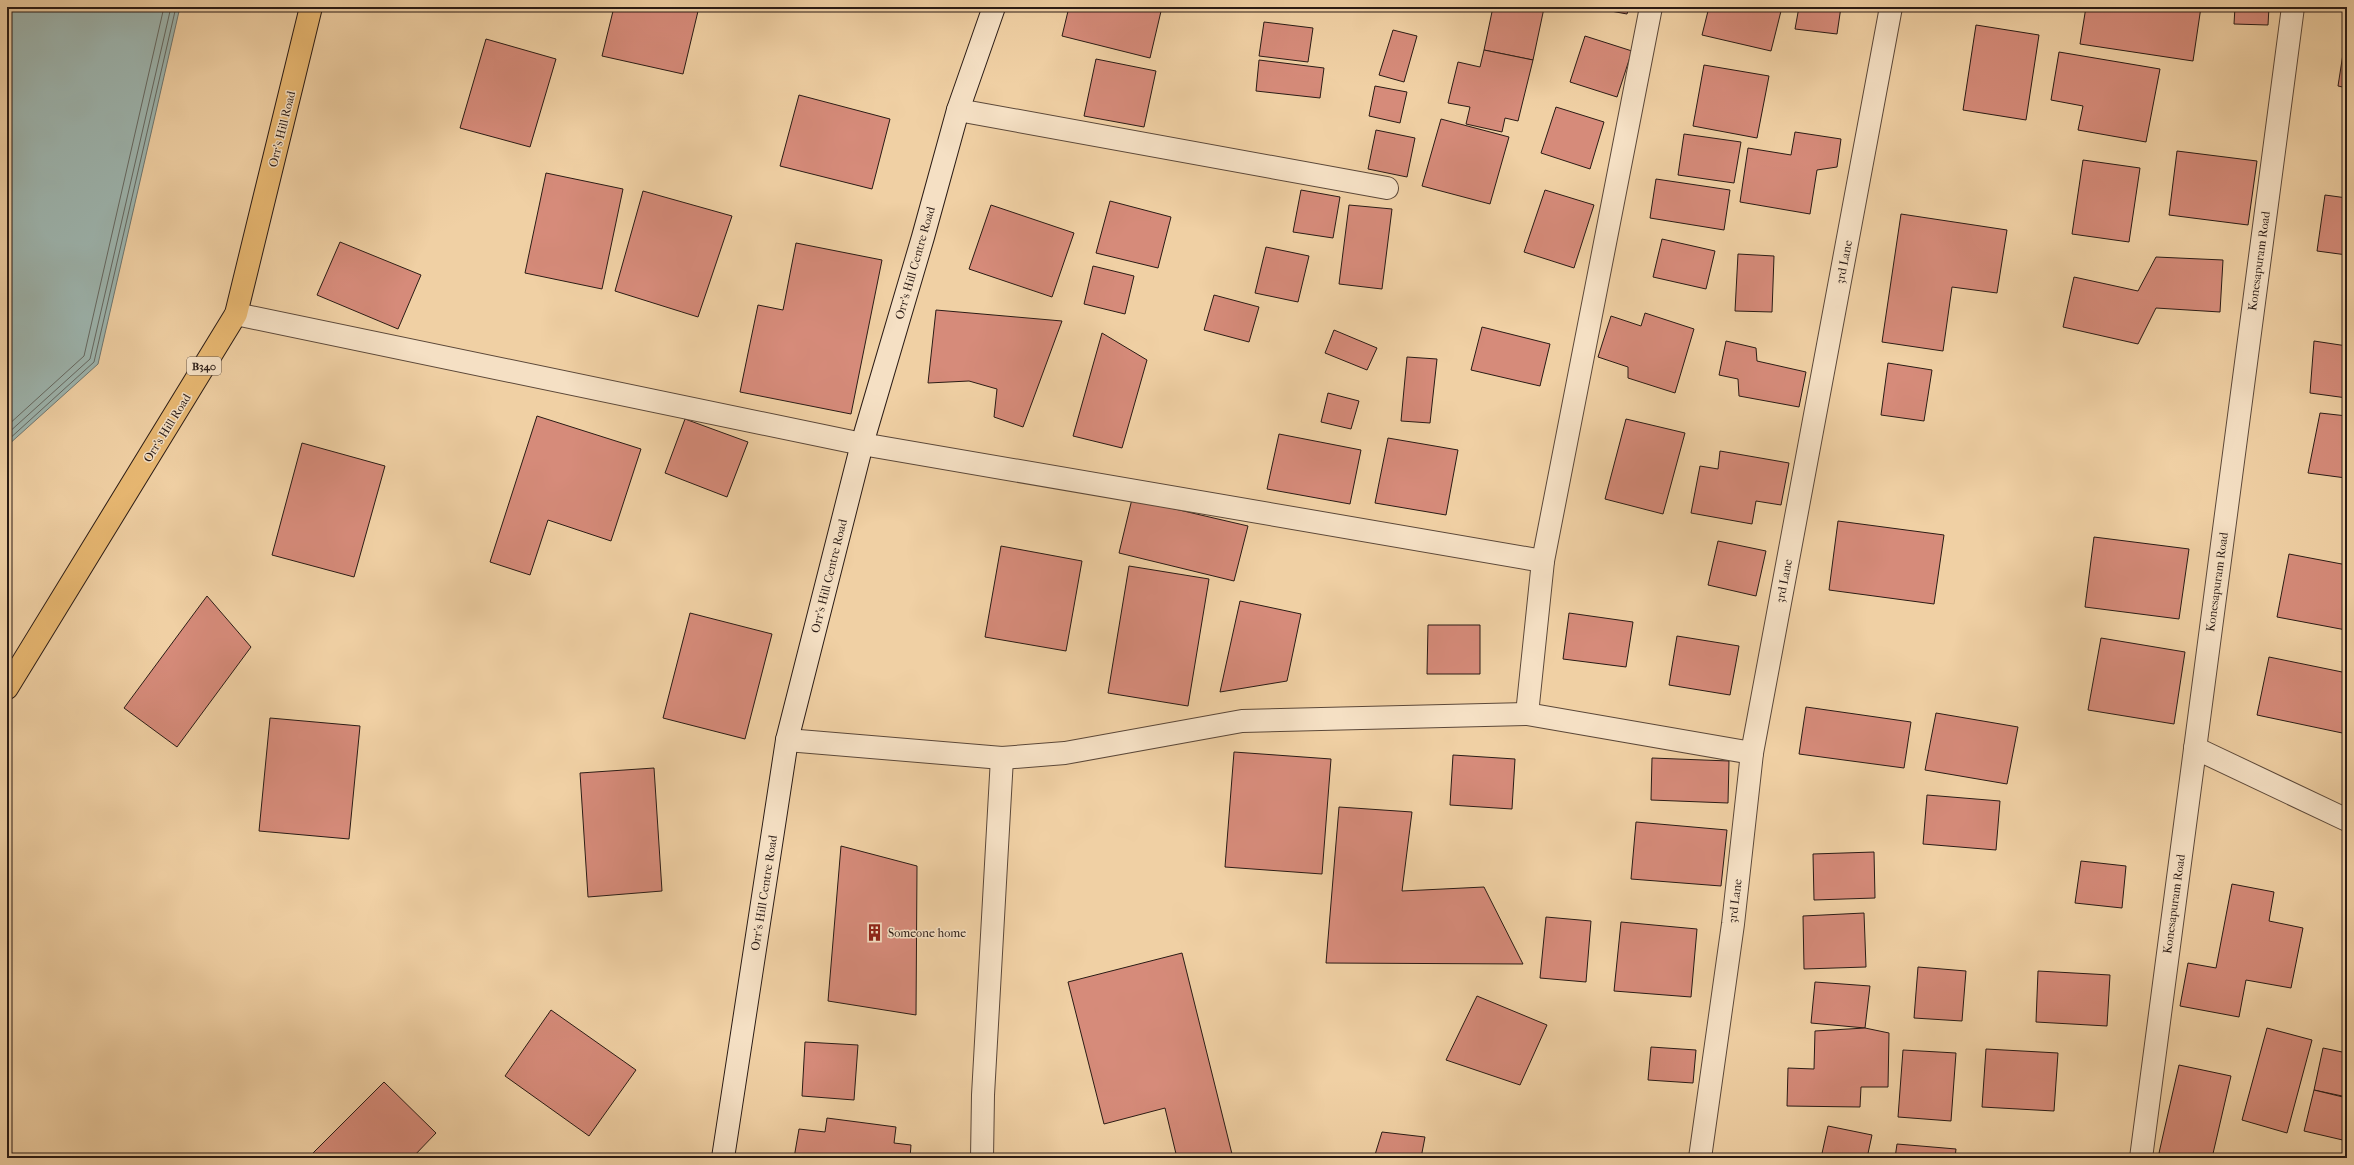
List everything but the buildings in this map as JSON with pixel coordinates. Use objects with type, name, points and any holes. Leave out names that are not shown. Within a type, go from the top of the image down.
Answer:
[{"type":"main road","name":"Orr’s Hill Road","points":[[7,688],[236,314],[312,7]]},
{"type":"street","name":"Orr's Hill Centre Road","points":[[723,1158],[786,740],[862,444],[958,110],[994,7]]},
{"type":"street","points":[[1527,714],[1543,561],[1651,7]]},
{"type":"street","name":"3rd Lane","points":[[1700,1158],[1733,924],[1752,753],[1891,7]]},
{"type":"street","name":"Konesapuram Road","points":[[2140,1158],[2293,7]]},
{"type":"street","points":[[958,110],[1386,188]]},
{"type":"street","points":[[236,314],[862,444],[1543,561]]},
{"type":"street","points":[[786,740],[1002,758],[1065,753],[1242,721],[1527,714],[1752,753]]},
{"type":"street","points":[[2195,748],[2347,820]]},
{"type":"street","points":[[982,1158],[983,1095],[1002,758]]},
{"type":"water","points":[[7,7],[180,7],[98,364],[7,446]]},
{"type":"place","name":"Someone home","points":[[875,933]]}]
